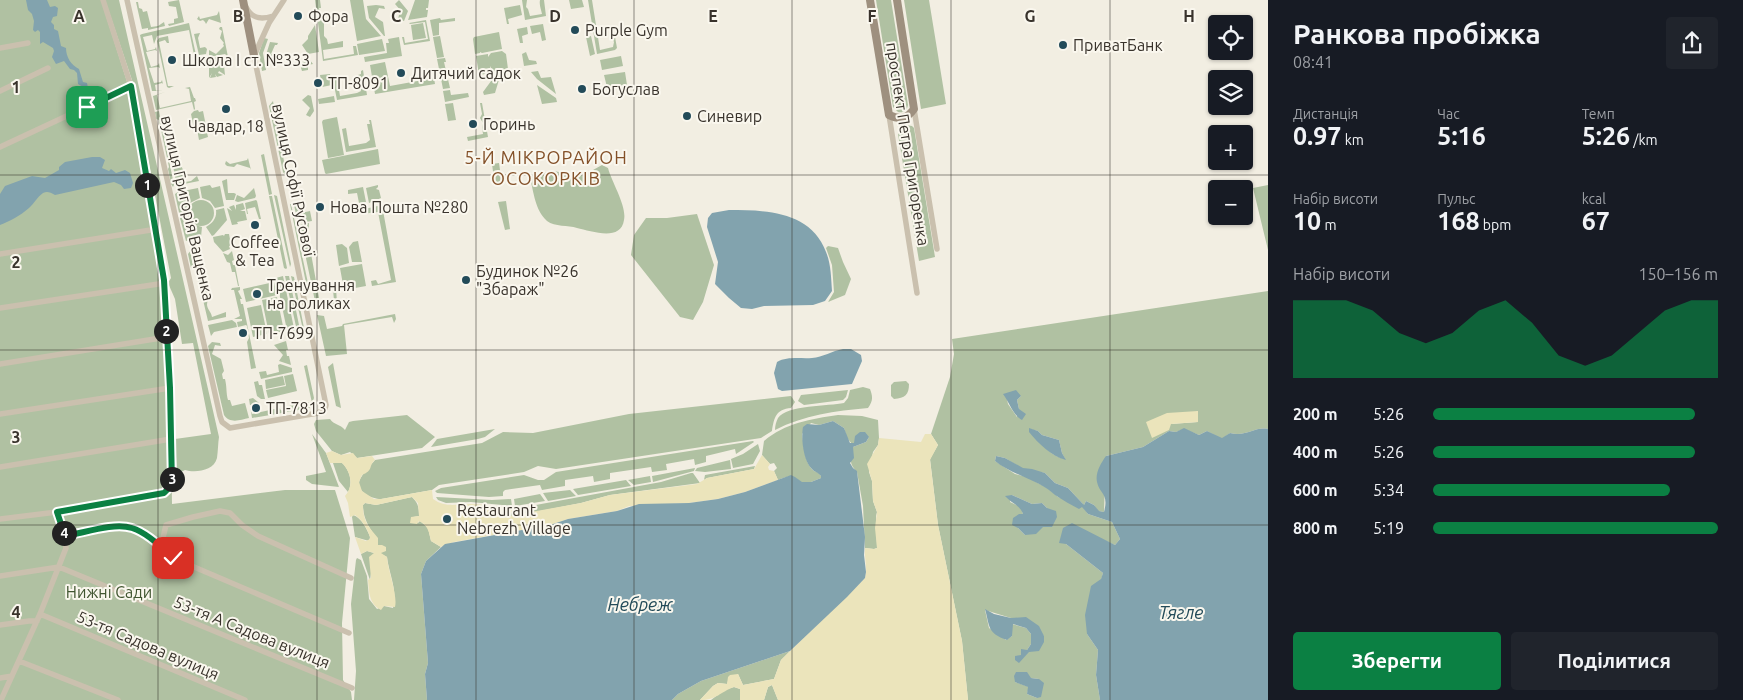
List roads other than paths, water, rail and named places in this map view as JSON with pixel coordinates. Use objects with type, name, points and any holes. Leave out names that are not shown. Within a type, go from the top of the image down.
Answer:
[{"type":"street","points":[[0,519],[57,512],[164,493],[172,485],[170,388],[164,283],[144,168],[136,108],[131,86],[103,0]]},
{"type":"street","name":"вулиця Григорія Ващенка","points":[[127,0],[222,422]]},
{"type":"street","points":[[254,56],[273,16],[284,0]]},
{"type":"street","name":"проспект Петра Григоренка","points":[[870,0],[917,293]]},
{"type":"street","name":"проспект Петра Григоренка","points":[[897,0],[914,109]]},
{"type":"street","points":[[243,2],[251,16],[267,18],[273,16]]},
{"type":"street","points":[[243,2],[254,56]]},
{"type":"street","points":[[0,48],[28,44]]},
{"type":"street","name":"вулиця Софії Русової","points":[[222,422],[230,428],[237,428],[318,413],[325,409],[326,406],[254,56]]},
{"type":"street","points":[[0,91],[48,68]]},
{"type":"street","points":[[0,147],[131,86]]},
{"type":"street","points":[[889,115],[895,118],[905,118],[914,109]]},
{"type":"street","points":[[914,109],[937,249]]},
{"type":"street","points":[[0,254],[156,229]]},
{"type":"street","points":[[0,308],[164,283]]},
{"type":"street","points":[[0,364],[167,337]]},
{"type":"street","points":[[0,414],[170,388]]},
{"type":"street","points":[[0,467],[171,439]]},
{"type":"street","points":[[161,546],[166,526],[192,517],[220,511],[230,513],[242,525],[258,536],[351,578]]},
{"type":"street","points":[[1,700],[37,622],[66,548],[65,536],[57,512]]},
{"type":"street","points":[[65,536],[118,526],[132,528],[161,546],[173,558],[349,633]]},
{"type":"street","name":"53-тя А Садова вулиця","points":[[0,576],[59,568],[352,688]]},
{"type":"street","name":"53-тя Садова вулиця","points":[[40,614],[245,700]]},
{"type":"street","points":[[0,625],[29,620],[37,622]]},
{"type":"street","points":[[19,661],[118,700]]},
{"type":"street","points":[[0,678],[12,676]]},
{"type":"water","points":[[26,0],[47,0],[50,7],[55,6],[58,8],[57,16],[53,17],[51,22],[54,25],[54,29],[58,31],[61,46],[66,48],[70,60],[79,69],[83,82],[87,83],[88,88],[93,91],[94,95],[91,97],[85,88],[78,84],[77,73],[70,69],[64,61],[56,64],[52,57],[53,48],[43,42],[40,44],[40,32],[33,30],[34,21],[32,14],[28,10]]},
{"type":"water","points":[[100,157],[105,160],[102,168],[109,171],[111,169],[116,173],[125,170],[130,173],[133,183],[131,188],[124,189],[121,185],[114,182],[55,195],[44,192],[22,213],[0,225],[0,194],[5,186],[32,176],[45,178],[59,170],[59,167],[65,162]]},
{"type":"water","points":[[729,210],[772,212],[798,221],[810,228],[819,238],[829,261],[832,291],[825,301],[813,305],[764,306],[752,309],[741,308],[729,298],[715,284],[718,262],[707,227],[708,218],[712,213]]},
{"type":"water","points":[[843,349],[851,349],[861,355],[862,361],[852,384],[782,391],[778,389],[774,373],[777,362],[790,358],[816,357]]},
{"type":"water","points":[[1016,390],[1021,396],[1017,400],[1019,409],[1026,414],[1022,420],[1013,412],[1003,394]]},
{"type":"water","name":"Небреж","points":[[833,421],[844,428],[850,443],[854,443],[855,436],[860,432],[865,432],[869,437],[866,442],[853,447],[854,458],[850,463],[857,471],[865,537],[865,578],[790,651],[701,681],[678,694],[672,700],[427,700],[425,674],[428,663],[421,574],[426,561],[445,544],[550,525],[568,519],[617,511],[639,504],[689,503],[718,499],[745,492],[791,475],[802,482],[811,482],[821,478],[821,476],[808,464],[804,454],[803,427],[807,424],[819,425]]},
{"type":"water","points":[[1029,428],[1038,431],[1042,435],[1059,440],[1066,460],[1055,456],[1046,449],[1029,432]]},
{"type":"water","name":"Тягле","points":[[1184,428],[1199,435],[1207,431],[1222,438],[1230,433],[1241,434],[1263,428],[1268,429],[1268,700],[1100,700],[1096,675],[1098,650],[1087,634],[1085,615],[1091,586],[1101,579],[1103,573],[1066,544],[1059,543],[1063,528],[1072,523],[1115,545],[1120,539],[1112,522],[1088,514],[1082,507],[1079,509],[1040,484],[1007,469],[995,461],[996,456],[1005,458],[1023,468],[1045,473],[1055,483],[1068,488],[1084,505],[1086,501],[1094,505],[1099,511],[1104,512],[1105,498],[1098,486],[1097,475],[1106,456],[1143,447],[1169,431],[1176,432]]},
{"type":"water","points":[[1012,495],[1032,504],[1042,503],[1047,508],[1056,511],[1057,517],[1052,527],[1043,527],[1036,534],[1025,535],[1012,525],[1013,518],[1023,514],[1020,508],[1005,496]]},
{"type":"water","points":[[985,609],[994,614],[1011,618],[1026,617],[1039,626],[1044,636],[1044,642],[1039,651],[1029,652],[1019,663],[1015,660],[1015,656],[1021,655],[1021,649],[1027,650],[1031,644],[1031,634],[1026,628],[1013,624],[1012,636],[1007,640],[996,635],[990,629]]},
{"type":"water","points":[[1016,672],[1027,672],[1031,678],[1039,679],[1044,683],[1041,697],[1037,698],[1027,694],[1028,687],[1015,682],[1014,676]]},
{"type":"place","name":"Фора","points":[[298,16]]},
{"type":"place","name":"Purple Gym","points":[[575,30]]},
{"type":"place","name":"ПриватБанк","points":[[1063,45]]},
{"type":"place","name":"Школа І ст. №333","points":[[172,60]]},
{"type":"place","name":"Дитячий садок","points":[[401,73]]},
{"type":"place","name":"ТП-8091","points":[[318,83]]},
{"type":"place","name":"Богуслав","points":[[582,89]]},
{"type":"place","name":"Чавдар,18","points":[[226,109]]},
{"type":"place","name":"Синевир","points":[[687,116]]},
{"type":"place","name":"Горинь","points":[[473,124]]},
{"type":"place","name":"Нова Пошта №280","points":[[320,207]]},
{"type":"place","name":"Coffee & Tea","points":[[255,225]]},
{"type":"place","name":"Будинок №26 \"Збараж\"","points":[[466,280]]},
{"type":"place","name":"Тренування на роликах","points":[[257,294]]},
{"type":"place","name":"ТП-7699","points":[[243,333]]},
{"type":"place","name":"ТП-7813","points":[[256,408]]},
{"type":"place","name":"Restaurant Nebrezh Village","points":[[447,519]]},
{"type":"district","name":"5-Й МІКРОРАЙОН ОСОКОРКІВ","points":[[546,167]]},
{"type":"park label","name":"Нижні Сади","points":[[109,592]]}]
